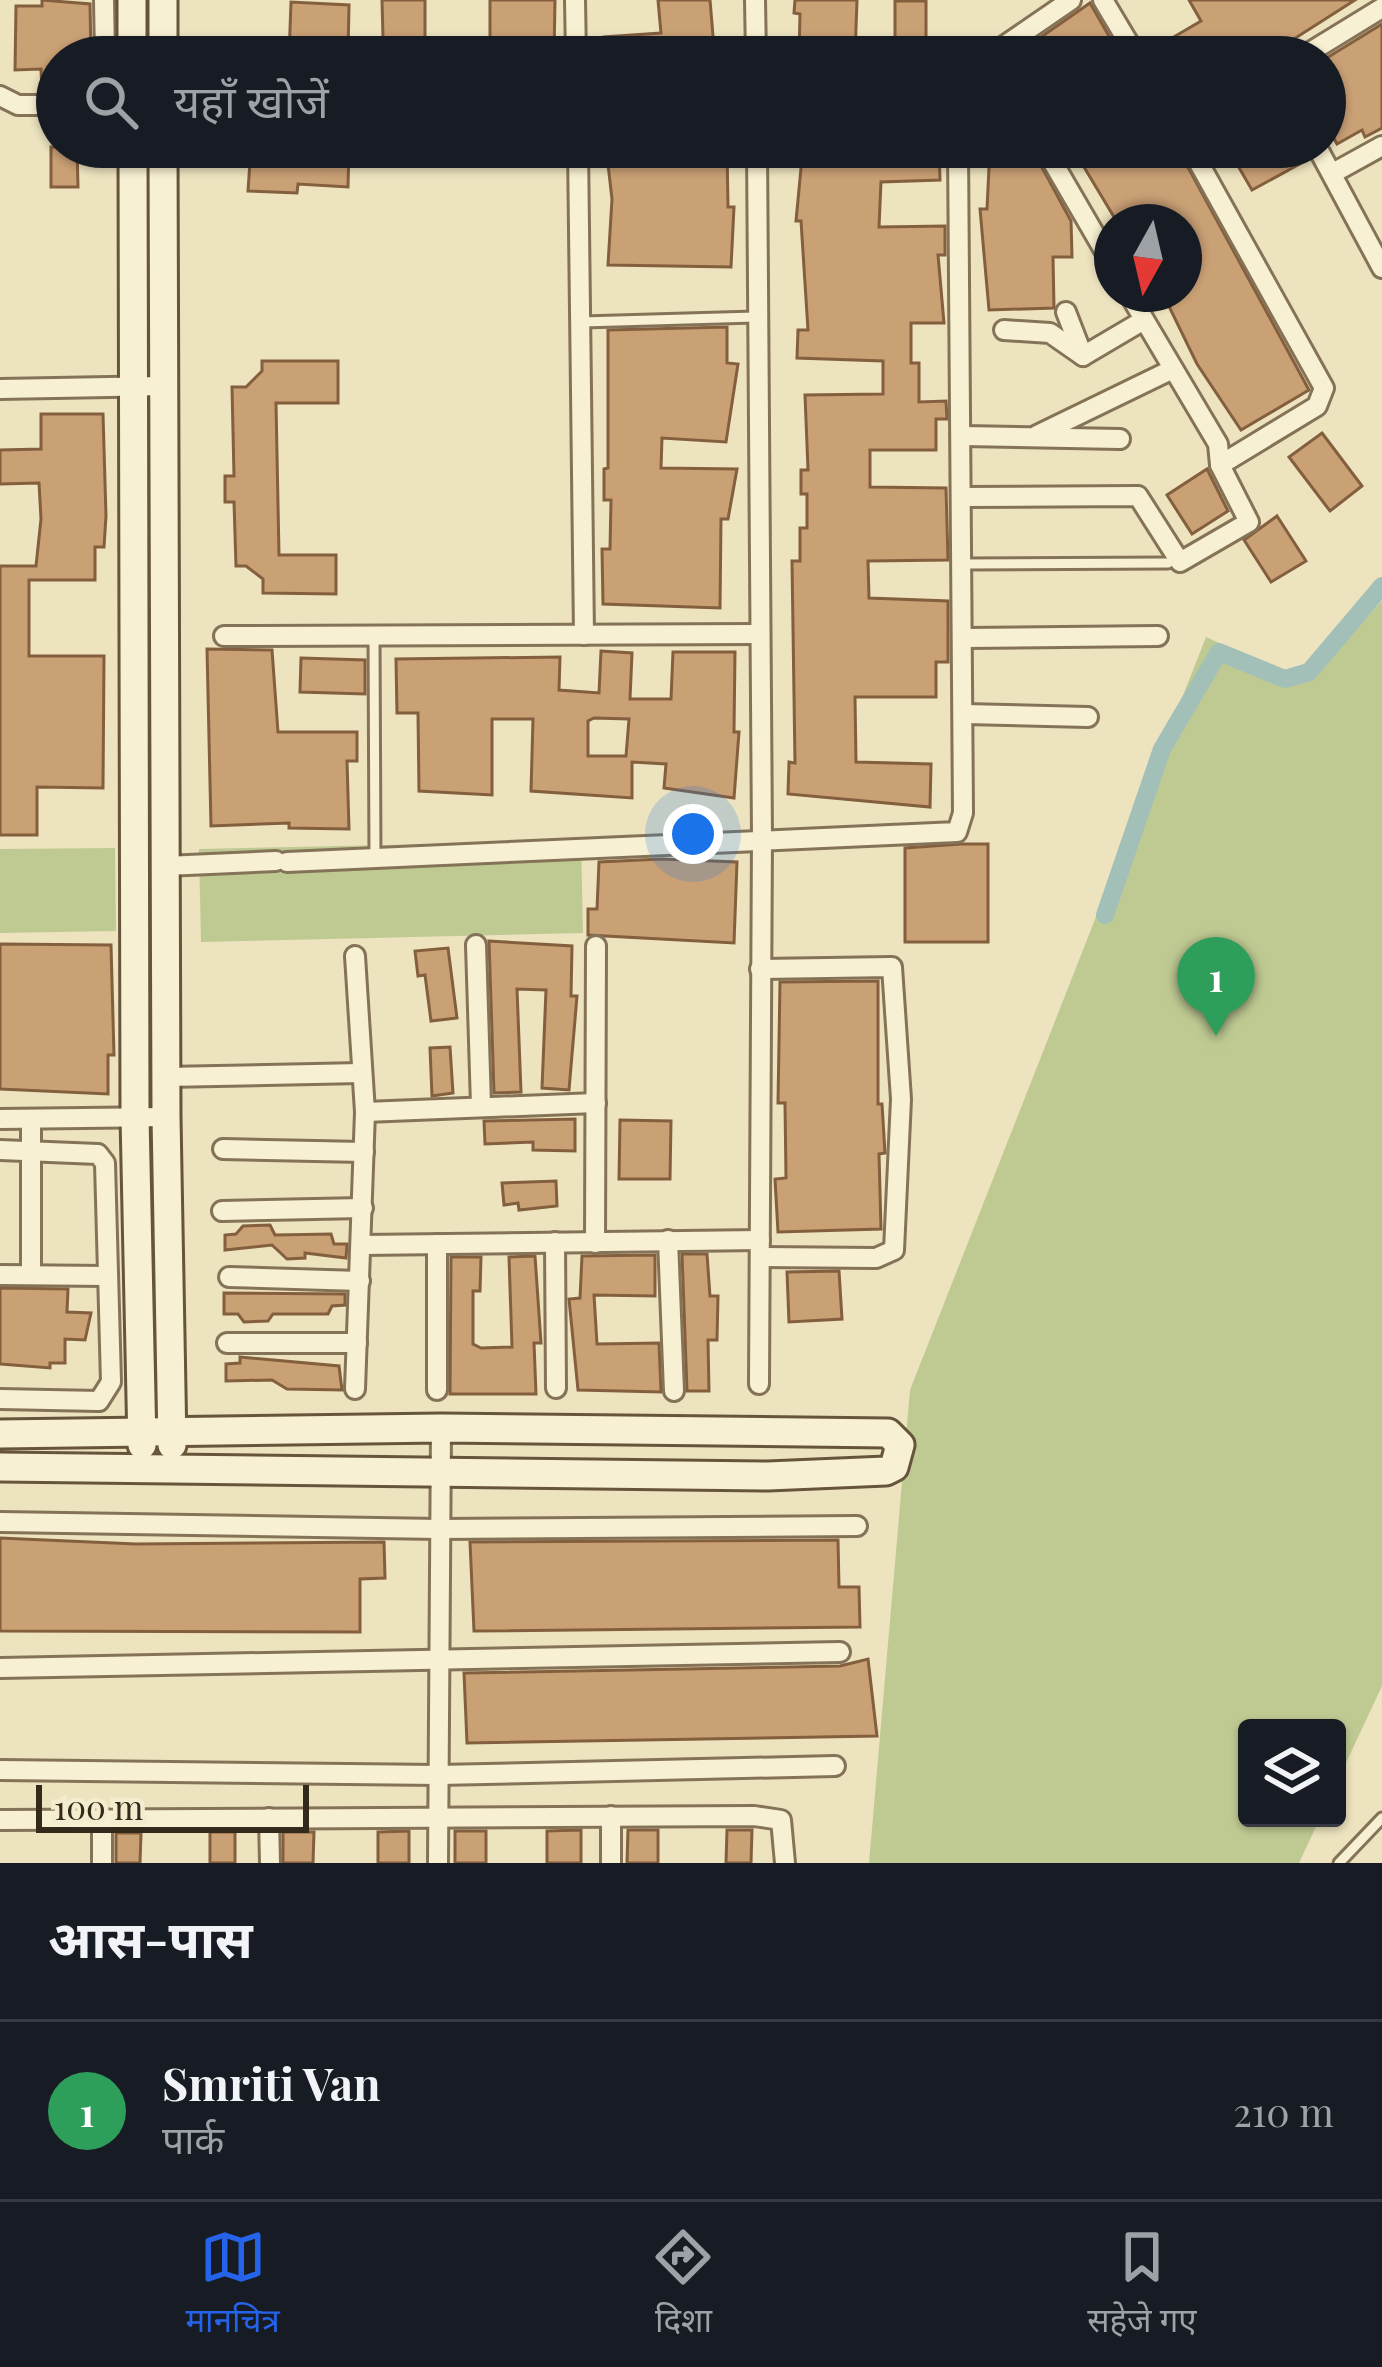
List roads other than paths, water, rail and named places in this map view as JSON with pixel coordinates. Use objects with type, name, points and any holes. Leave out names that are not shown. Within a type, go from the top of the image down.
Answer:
[{"type":"street","points":[[104,0],[105,36]]},
{"type":"street","points":[[132,0],[132,36]]},
{"type":"street","points":[[163,0],[163,36]]},
{"type":"street","points":[[575,0],[576,36]]},
{"type":"street","points":[[755,0],[756,36]]},
{"type":"street","points":[[1019,36],[1071,0]]},
{"type":"street","points":[[1103,0],[1124,36]]},
{"type":"street","points":[[1336,36],[1382,8]]},
{"type":"street","points":[[0,96],[18,105],[36,105]]},
{"type":"street","points":[[1346,166],[1382,146]]},
{"type":"street","points":[[133,168],[135,1118],[141,1472]]},
{"type":"street","points":[[164,168],[171,1472]]},
{"type":"street","points":[[578,168],[584,635]]},
{"type":"street","points":[[757,168],[762,837],[759,1384]]},
{"type":"street","points":[[165,866],[957,832],[963,813],[966,638],[958,168]]},
{"type":"street","points":[[1056,168],[1094,233]]},
{"type":"street","points":[[1202,168],[1324,388],[1317,406],[1220,465]]},
{"type":"street","points":[[1330,168],[1382,268]]},
{"type":"street","points":[[1333,173],[1342,168]]},
{"type":"street","points":[[1066,312],[1084,356]]},
{"type":"street","points":[[964,497],[1138,496],[1180,562],[1249,522],[1220,465],[1218,444],[1140,312]]},
{"type":"street","points":[[1084,356],[1144,320]]},
{"type":"street","points":[[1004,330],[1050,332],[1084,356]]},
{"type":"street","points":[[1033,437],[1173,369]]},
{"type":"street","points":[[0,389],[164,386]]},
{"type":"street","points":[[963,436],[1120,439]]},
{"type":"street","points":[[224,637],[757,634]]},
{"type":"street","points":[[966,638],[1158,636]]},
{"type":"street","points":[[965,714],[1088,717]]},
{"type":"street","points":[[476,945],[481,1105]]},
{"type":"street","points":[[596,946],[596,1243]]},
{"type":"street","points":[[355,956],[364,1112],[355,1390]]},
{"type":"street","points":[[362,1245],[668,1240],[876,1258],[894,1250],[901,1099],[892,967],[760,969]]},
{"type":"street","points":[[166,1077],[361,1073]]},
{"type":"street","points":[[364,1112],[596,1103]]},
{"type":"street","points":[[0,1119],[166,1117]]},
{"type":"street","points":[[31,1119],[31,1276]]},
{"type":"street","points":[[223,1149],[364,1152]]},
{"type":"street","points":[[0,1150],[98,1154],[105,1163],[108,1276],[108,1394],[99,1401],[0,1400]]},
{"type":"street","points":[[222,1211],[363,1208]]},
{"type":"street","points":[[668,1240],[674,1391]]},
{"type":"street","points":[[555,1242],[556,1388]]},
{"type":"street","points":[[437,1244],[437,1390]]},
{"type":"street","points":[[0,1275],[108,1276]]},
{"type":"street","points":[[229,1277],[360,1282]]},
{"type":"street","points":[[227,1343],[357,1343]]},
{"type":"street","points":[[439,1863],[442,1428]]},
{"type":"street","points":[[0,1434],[442,1428],[888,1433],[900,1445],[894,1466],[872,1473],[141,1472],[0,1467]]},
{"type":"street","points":[[0,1522],[439,1529],[857,1526]]},
{"type":"street","points":[[0,1668],[840,1652]]},
{"type":"street","points":[[0,1770],[439,1775],[836,1766]]},
{"type":"street","points":[[611,1816],[611,1863]]},
{"type":"street","points":[[0,1820],[611,1816],[781,1820],[785,1863]]},
{"type":"street","points":[[269,1818],[270,1863]]},
{"type":"street","points":[[102,1819],[102,1863]]},
{"type":"lane","points":[[582,322],[755,317]]},
{"type":"lane","points":[[965,564],[1168,563]]},
{"type":"lane","points":[[374,636],[375,860]]},
{"type":"lane","points":[[1340,1863],[1379,1827]]},
{"type":"waterway","points":[[1105,915],[1162,749],[1219,652],[1285,679],[1309,672],[1382,586]]},
{"type":"place","name":"Smriti Van","points":[[1216,1036]]}]
